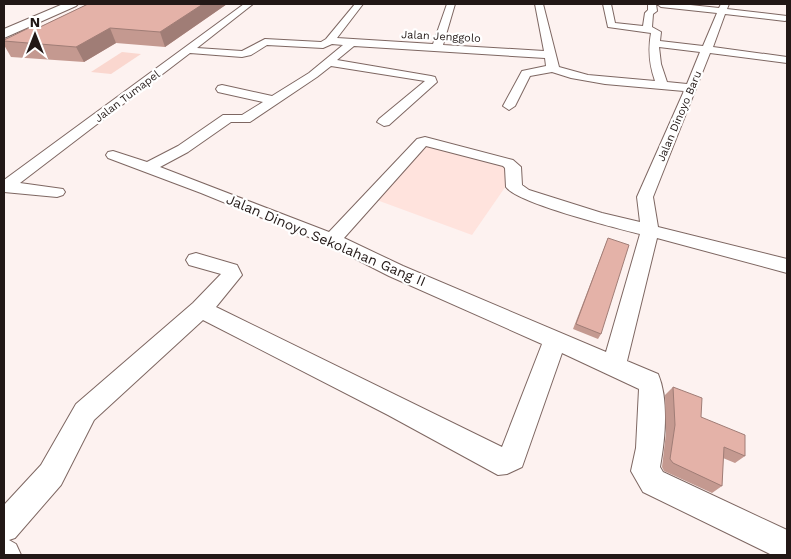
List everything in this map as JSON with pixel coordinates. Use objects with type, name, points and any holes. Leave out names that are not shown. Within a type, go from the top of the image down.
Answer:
[{"type":"main road","points":[[4,34],[72,4]]},
{"type":"main road","points":[[4,46],[85,8]]},
{"type":"street","name":"Jalan Tumapel","points":[[4,187],[249,4]]},
{"type":"street","points":[[330,41],[359,4]]},
{"type":"street","points":[[437,48],[451,4]]},
{"type":"street","points":[[539,4],[553,68]]},
{"type":"street","points":[[607,4],[612,25],[647,29],[656,32],[653,60],[662,84]]},
{"type":"street","points":[[647,29],[649,13],[653,10],[652,4]]},
{"type":"street","points":[[661,4],[723,7],[786,20]]},
{"type":"street","name":"Jalan Dinoyo Baru","points":[[650,230],[645,197],[723,7]]},
{"type":"street","points":[[774,7],[786,20]]},
{"type":"street","name":"Jalan Jenggolo","points":[[187,50],[245,54],[265,42],[321,45],[330,41],[550,55]]},
{"type":"street","points":[[148,168],[183,149],[228,118],[245,119],[299,85],[351,43]]},
{"type":"street","points":[[654,43],[707,48],[787,60]]},
{"type":"street","points":[[329,62],[430,80],[431,82],[384,122]]},
{"type":"street","points":[[509,106],[526,73],[553,68],[600,80],[691,88]]},
{"type":"street","points":[[222,89],[273,100]]},
{"type":"street","points":[[332,240],[422,142],[427,141],[508,163],[513,168],[514,187],[573,210],[787,266]]},
{"type":"street","name":"Jalan Dinoyo Sekolahan Gang II","points":[[113,155],[332,240],[396,272],[430,284],[649,382],[652,390],[650,448],[646,472],[653,482],[787,546]]},
{"type":"street","points":[[4,187],[57,192]]},
{"type":"street","points":[[614,366],[650,230]]},
{"type":"street","points":[[4,527],[50,475],[85,412],[201,308],[230,278],[232,273],[230,270],[196,260]]},
{"type":"street","points":[[201,308],[397,407],[498,461],[507,460],[512,457],[546,336]]},
{"type":"shaded area","points":[[122,52],[141,54],[111,74],[91,72]]},
{"type":"shaded area","points":[[426,142],[510,165],[508,183],[472,235],[374,199]]},
{"type":"building","points":[[88,4],[203,4],[160,32],[110,28],[76,47],[4,41],[33,26],[40,27]]},
{"type":"building","points":[[608,238],[629,245],[601,334],[576,324]]},
{"type":"building","points":[[673,387],[702,398],[701,417],[745,435],[745,456],[724,447],[722,486],[673,463],[670,459],[675,425]]}]
